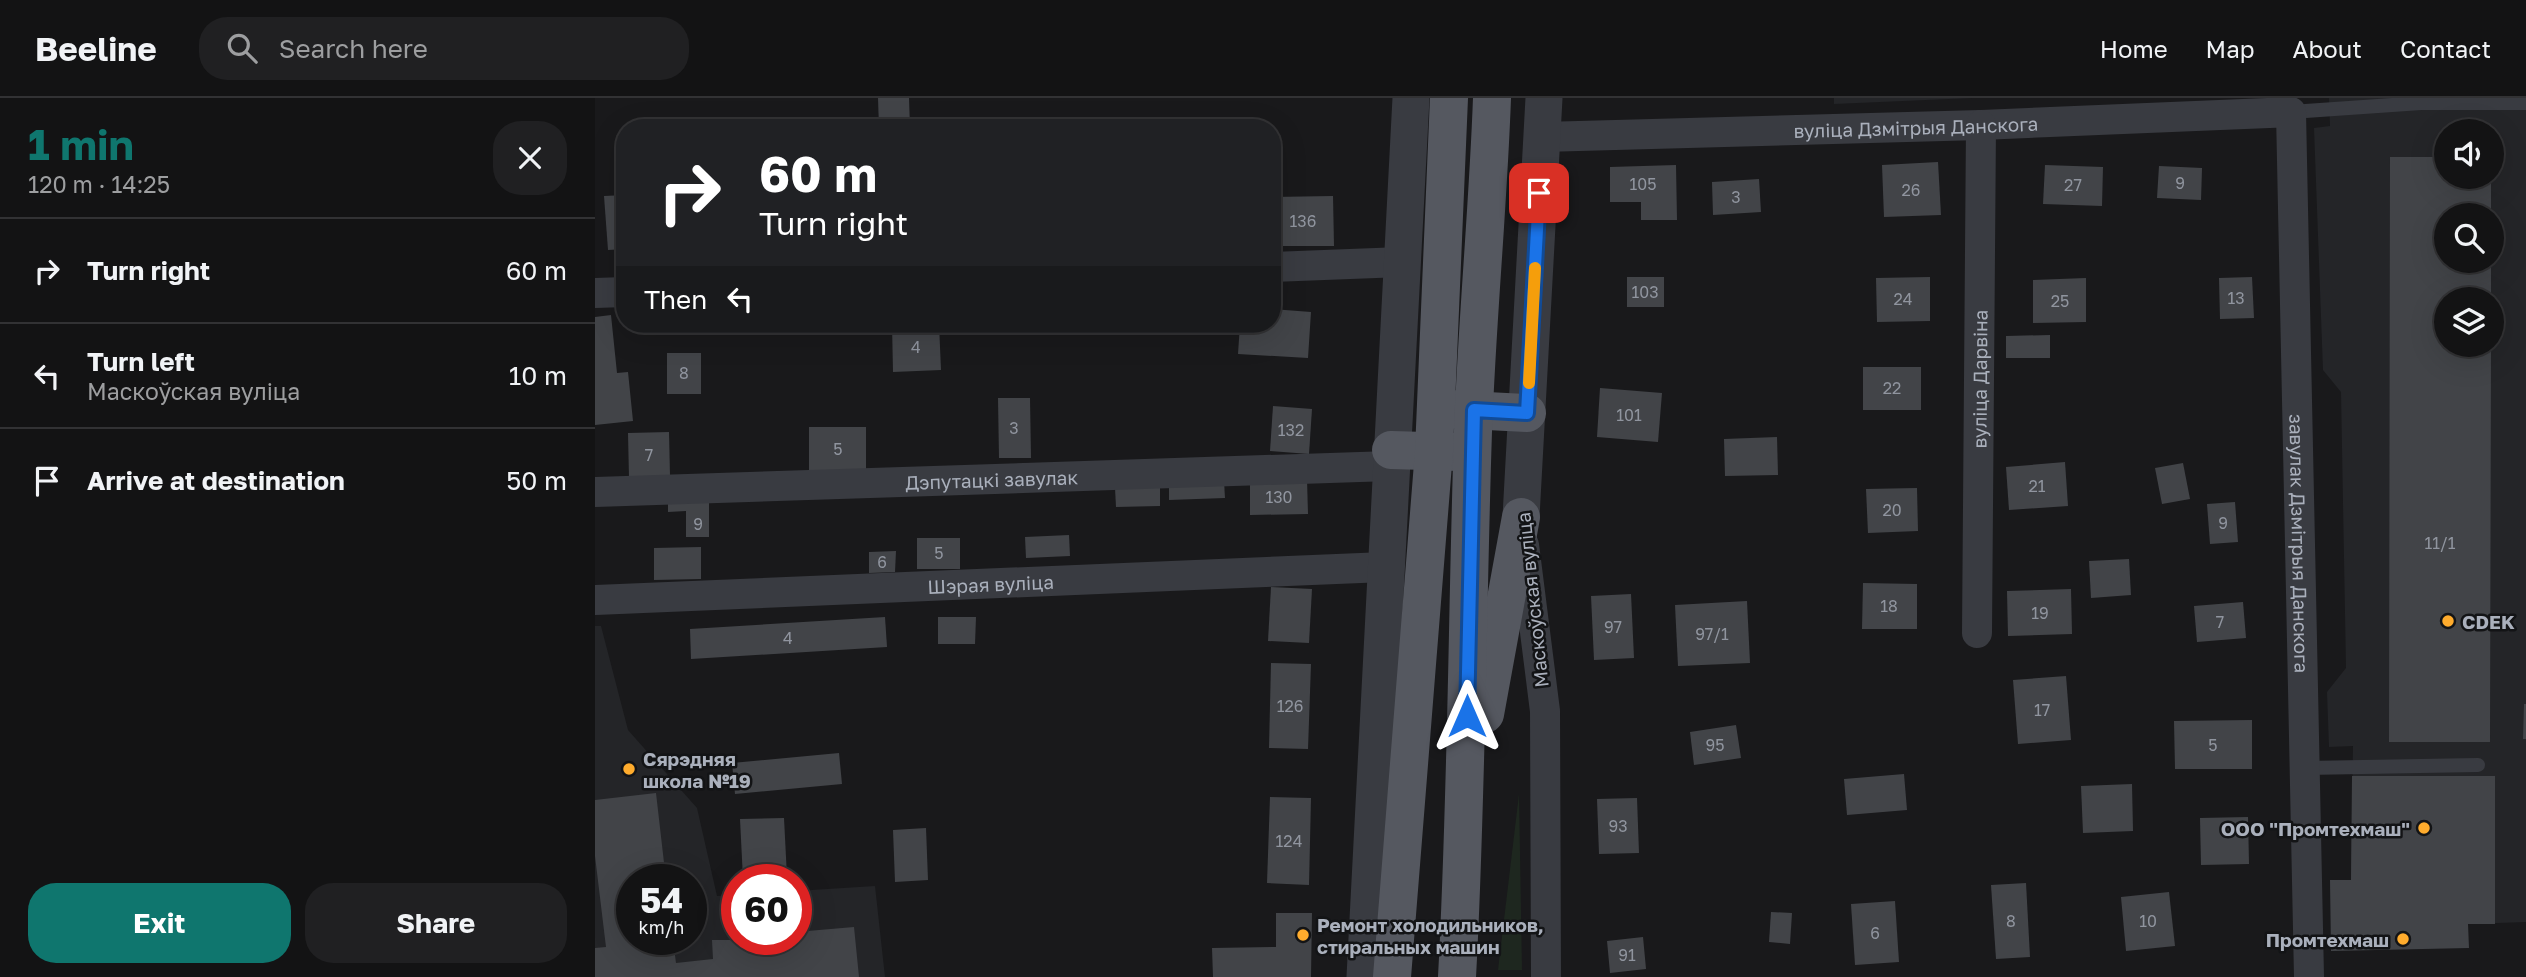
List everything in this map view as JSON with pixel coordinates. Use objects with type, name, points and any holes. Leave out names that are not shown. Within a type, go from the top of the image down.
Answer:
[{"type":"main road","points":[[1371,977],[1434,452],[1449,98]]},
{"type":"main road","points":[[1457,977],[1466,816],[1474,410],[1492,98]]},
{"type":"main road","points":[[1436,408],[1527,413]]},
{"type":"main road","points":[[1390,458],[1434,452],[1473,452]]},
{"type":"main road","points":[[1466,816],[1521,517]]},
{"type":"street","points":[[1371,977],[1385,567],[1411,98]]},
{"type":"street","name":"Маскоўская вуліца","points":[[1544,98],[1521,517],[1545,711],[1546,977]]},
{"type":"street","name":"вуліца Дзмітрыя Данскога","points":[[1542,137],[1981,125],[2291,112]]},
{"type":"street","name":"завулак Дзмітрыя Данскога","points":[[2291,112],[2309,977]]},
{"type":"street","name":"вуліца Дарвіна","points":[[1977,634],[1981,125]]},
{"type":"street","points":[[1281,267],[1402,262]]},
{"type":"street","points":[[595,293],[616,292]]},
{"type":"street","name":"Дэпутацкі завулак","points":[[595,492],[1390,458]]},
{"type":"street","name":"Шэрая вуліца","points":[[595,600],[1385,567]]},
{"type":"lane","points":[[2291,112],[2421,100],[2526,103]]},
{"type":"lane","points":[[2305,768],[2478,765]]},
{"type":"shaded area","points":[[1834,98],[1972,98],[1834,104]]},
{"type":"shaded area","points":[[2329,98],[2526,98],[2526,922],[2468,924],[2468,912],[2351,880],[2353,746],[2329,747],[2327,692],[2346,668],[2341,392],[2323,370],[2314,128],[2330,126]]},
{"type":"shaded area","name":"Сярэдняя школа №19","points":[[595,626],[601,626],[628,730],[697,808],[717,896],[721,896],[721,955],[812,955],[812,890],[875,886],[885,977],[595,977]]},
{"type":"shaded area","points":[[1519,794],[1522,970],[1498,970]]},
{"type":"building","points":[[878,98],[909,98],[910,119],[879,119]]},
{"type":"building","points":[[2390,157],[2434,157],[2434,189],[2491,189],[2491,203],[2434,203],[2434,273],[2491,273],[2491,287],[2434,287],[2434,357],[2491,357],[2490,742],[2389,742]]},
{"type":"building","points":[[1938,162],[1941,215],[1884,217],[1882,165]]},
{"type":"building","points":[[1676,165],[1677,220],[1641,220],[1641,202],[1610,202],[1610,167]]},
{"type":"building","points":[[2045,165],[2103,167],[2102,206],[2043,204]]},
{"type":"building","points":[[2159,166],[2202,168],[2201,200],[2157,198]]},
{"type":"building","points":[[1759,179],[1761,212],[1713,215],[1712,182]]},
{"type":"building","points":[[616,195],[616,250],[608,250],[604,196]]},
{"type":"building","points":[[1333,196],[1334,246],[1281,246],[1281,197]]},
{"type":"building","points":[[1627,277],[1664,277],[1664,307],[1627,307]]},
{"type":"building","points":[[1930,277],[1930,321],[1877,322],[1876,278]]},
{"type":"building","points":[[2252,277],[2254,318],[2220,319],[2219,278]]},
{"type":"building","points":[[2086,278],[2086,322],[2033,323],[2033,280]]},
{"type":"building","points":[[1281,310],[1311,312],[1308,358],[1238,354],[1239,333],[1281,333]]},
{"type":"building","points":[[611,315],[617,373],[628,372],[633,421],[595,425],[595,317]]},
{"type":"building","points":[[892,333],[939,333],[941,370],[893,372]]},
{"type":"building","points":[[2050,335],[2050,358],[2006,358],[2006,336]]},
{"type":"building","points":[[667,353],[701,353],[701,394],[667,394]]},
{"type":"building","points":[[1863,367],[1921,367],[1921,410],[1863,410]]},
{"type":"building","points":[[1600,388],[1662,393],[1658,442],[1597,437]]},
{"type":"building","points":[[998,398],[1030,398],[1031,458],[999,458]]},
{"type":"building","points":[[1273,406],[1312,409],[1309,454],[1270,451]]},
{"type":"building","points":[[809,427],[866,427],[866,471],[809,471]]},
{"type":"building","points":[[669,432],[670,476],[629,478],[628,433]]},
{"type":"building","points":[[1777,437],[1778,475],[1725,476],[1724,439]]},
{"type":"building","points":[[2065,462],[2068,506],[2009,510],[2006,467]]},
{"type":"building","points":[[2183,463],[2190,499],[2162,504],[2155,468]]},
{"type":"building","points":[[1250,479],[1307,479],[1308,514],[1250,515]]},
{"type":"building","points":[[1224,481],[1225,498],[1169,500],[1169,484]]},
{"type":"building","points":[[1160,487],[1160,506],[1116,507],[1115,488]]},
{"type":"building","points":[[1917,488],[1918,531],[1868,533],[1866,489]]},
{"type":"building","points":[[709,498],[709,537],[686,537],[686,511],[668,512],[668,499]]},
{"type":"building","points":[[2235,502],[2238,542],[2210,544],[2207,504]]},
{"type":"building","points":[[1069,535],[1070,556],[1026,558],[1025,537]]},
{"type":"building","points":[[917,538],[960,538],[960,569],[917,569]]},
{"type":"building","points":[[701,547],[701,579],[654,580],[654,548]]},
{"type":"building","points":[[896,551],[895,572],[869,573],[869,552]]},
{"type":"building","points":[[2129,559],[2131,595],[2091,598],[2089,561]]},
{"type":"building","points":[[1863,583],[1917,584],[1917,629],[1862,629]]},
{"type":"building","points":[[1271,587],[1312,589],[1309,643],[1268,641]]},
{"type":"building","points":[[2071,589],[2072,634],[2008,636],[2007,591]]},
{"type":"building","points":[[1631,594],[1634,658],[1594,660],[1591,596]]},
{"type":"building","points":[[1747,601],[1750,663],[1678,666],[1675,605]]},
{"type":"building","points":[[2243,602],[2246,638],[2197,642],[2194,606]]},
{"type":"building","points":[[885,617],[887,647],[691,659],[690,629]]},
{"type":"building","points":[[938,617],[976,617],[975,644],[938,644]]},
{"type":"building","points":[[1271,663],[1311,664],[1308,749],[1269,748]]},
{"type":"building","points":[[2066,676],[2071,740],[2018,744],[2013,680]]},
{"type":"building","points":[[2526,704],[2526,739],[2523,739]]},
{"type":"building","points":[[2252,720],[2252,769],[2175,769],[2174,721]]},
{"type":"building","points":[[1736,725],[1741,758],[1694,765],[1690,732]]},
{"type":"building","points":[[839,753],[842,784],[735,794],[732,763]]},
{"type":"building","points":[[1904,774],[1907,810],[1847,815],[1844,779]]},
{"type":"building","name":"ООО \"Промтехмаш\"","points":[[2352,776],[2495,776],[2495,924],[2468,924],[2469,948],[2331,951],[2330,880],[2351,880]]},
{"type":"building","points":[[2132,784],[2133,831],[2083,833],[2081,786]]},
{"type":"building","points":[[656,793],[664,864],[616,864],[616,955],[675,955],[676,963],[713,959],[712,940],[721,940],[721,955],[812,955],[812,931],[854,927],[859,977],[595,977],[595,948],[606,947],[595,856],[595,800]]},
{"type":"building","points":[[1270,797],[1311,798],[1309,885],[1267,883]]},
{"type":"building","points":[[1637,798],[1639,853],[1599,854],[1597,799]]},
{"type":"building","points":[[2248,817],[2249,864],[2201,865],[2200,818]]},
{"type":"building","points":[[784,818],[786,864],[742,864],[740,819]]},
{"type":"building","points":[[926,828],[928,880],[895,882],[893,830]]},
{"type":"building","points":[[2026,883],[2030,957],[1996,959],[1991,885]]},
{"type":"building","points":[[2169,892],[2175,946],[2126,951],[2121,897]]},
{"type":"building","points":[[1895,901],[1899,962],[1855,965],[1851,904]]},
{"type":"building","points":[[1771,912],[1792,913],[1790,944],[1769,942]]},
{"type":"building","points":[[1276,913],[1312,913],[1311,977],[1213,977],[1212,948],[1276,947]]},
{"type":"building","points":[[1643,937],[1646,969],[1610,973],[1607,941]]},
{"type":"slow traffic","points":[[1529,383],[1535,268]]},
{"type":"place","name":"CDEK","points":[[2448,621]]},
{"type":"place","name":"Сярэдняя школа №19","points":[[629,769]]},
{"type":"place","name":"ООО \"Промтехмаш\"","points":[[2424,828]]},
{"type":"place","name":"Ремонт холодильников, стиральных машин","points":[[1303,935]]},
{"type":"place","name":"Промтехмаш","points":[[2403,939]]},
{"type":"route","points":[[1467,716],[1474,410],[1527,413],[1539,193]]}]
